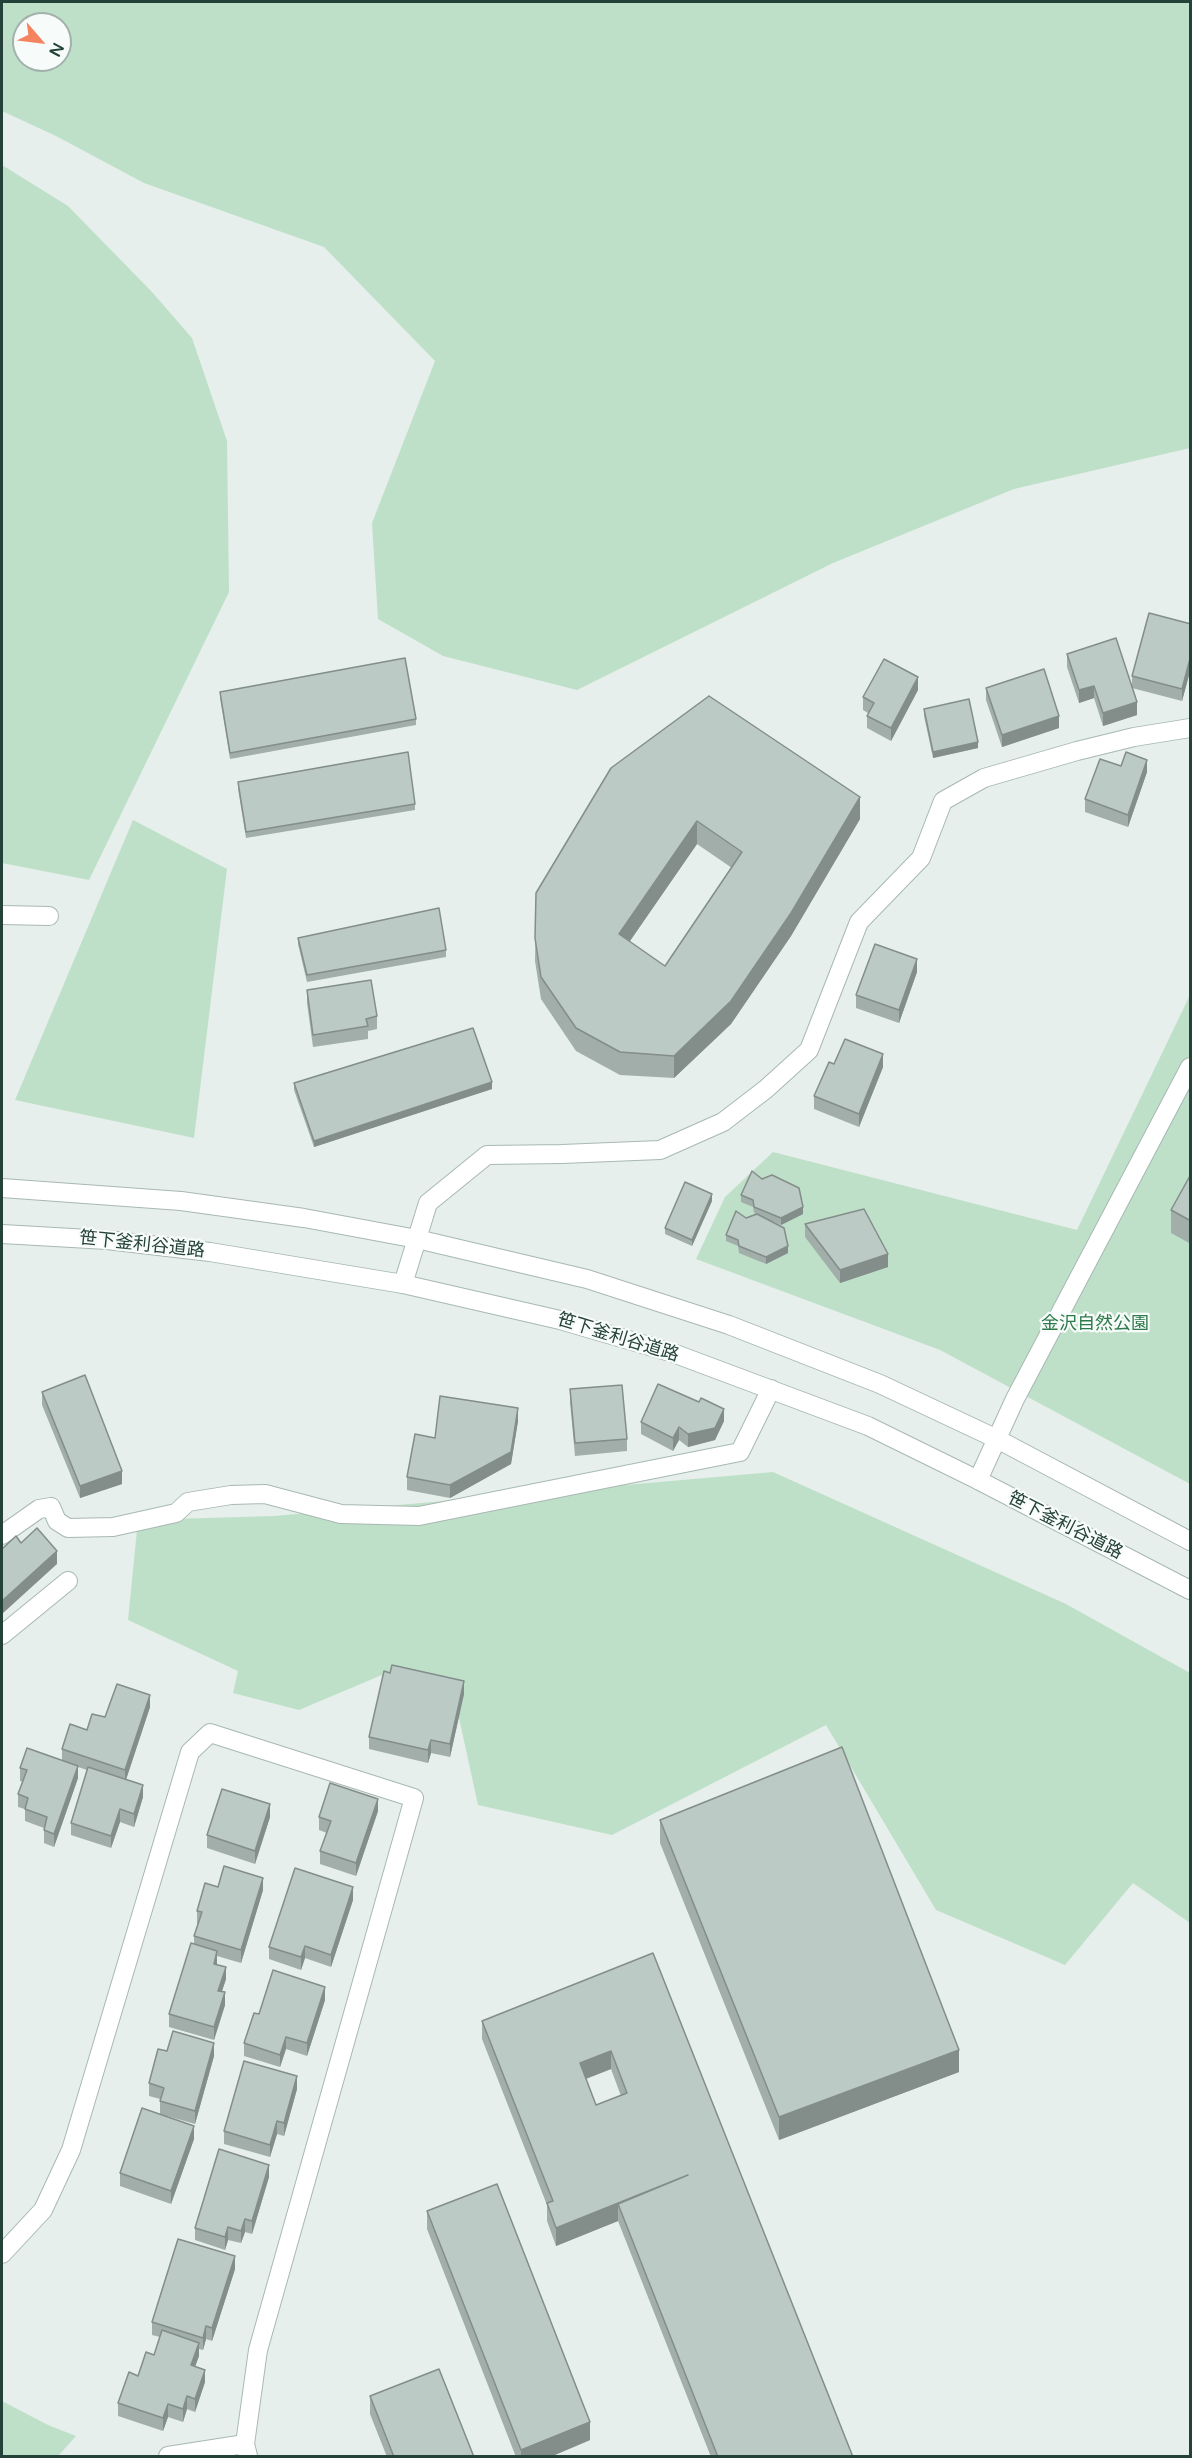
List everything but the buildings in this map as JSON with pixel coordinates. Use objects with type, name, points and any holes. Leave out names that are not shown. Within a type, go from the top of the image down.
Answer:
[{"type":"street","points":[[403,1284],[428,1203],[487,1155],[660,1150],[723,1122],[766,1089],[809,1050],[859,922],[921,858],[942,801],[984,778],[1111,743],[1191,728]]},
{"type":"street","points":[[2,915],[49,916]]},
{"type":"street","points":[[978,1480],[1015,1399],[1191,1067]]},
{"type":"street","points":[[2,1188],[181,1201],[304,1218],[417,1239],[587,1279],[729,1325],[880,1384],[997,1439],[1191,1541]]},
{"type":"street","name":"笹下釜利谷道路","points":[[2,1234],[107,1240],[210,1252],[403,1284],[560,1320],[673,1353],[868,1426],[1191,1590]]},
{"type":"street","points":[[2,1535],[39,1509],[51,1507],[57,1521],[68,1528],[113,1527],[176,1513],[188,1502],[231,1495],[265,1494],[341,1514],[419,1516],[740,1452],[771,1389]]},
{"type":"street","points":[[2,1635],[68,1581]]},
{"type":"street","points":[[2,2254],[43,2210],[71,2150],[190,1752],[210,1733],[414,1798],[258,2350],[246,2450],[168,2457]]},
{"type":"green space","points":[[2,2],[1190,2],[1190,448],[1014,489],[833,563],[577,690],[443,656],[378,619],[372,523],[435,361],[324,247],[144,183],[56,136],[2,111]]},
{"type":"green space","points":[[2,165],[68,206],[152,292],[192,338],[227,441],[229,592],[89,880],[2,863]]},
{"type":"green space","points":[[133,820],[227,869],[194,1138],[15,1100]]},
{"type":"green space","name":"金沢自然公園","points":[[1190,995],[1190,1484],[940,1350],[696,1259],[725,1197],[773,1152],[1077,1230]]},
{"type":"green space","points":[[773,1472],[1066,1604],[1190,1673],[1190,1923],[1133,1883],[1065,1965],[936,1910],[826,1725],[612,1835],[478,1805],[454,1695],[389,1672],[299,1710],[233,1693],[238,1671],[128,1620],[138,1520],[274,1516]]},
{"type":"green space","points":[[2,2401],[48,2425],[76,2436],[58,2456],[2,2456]]}]
